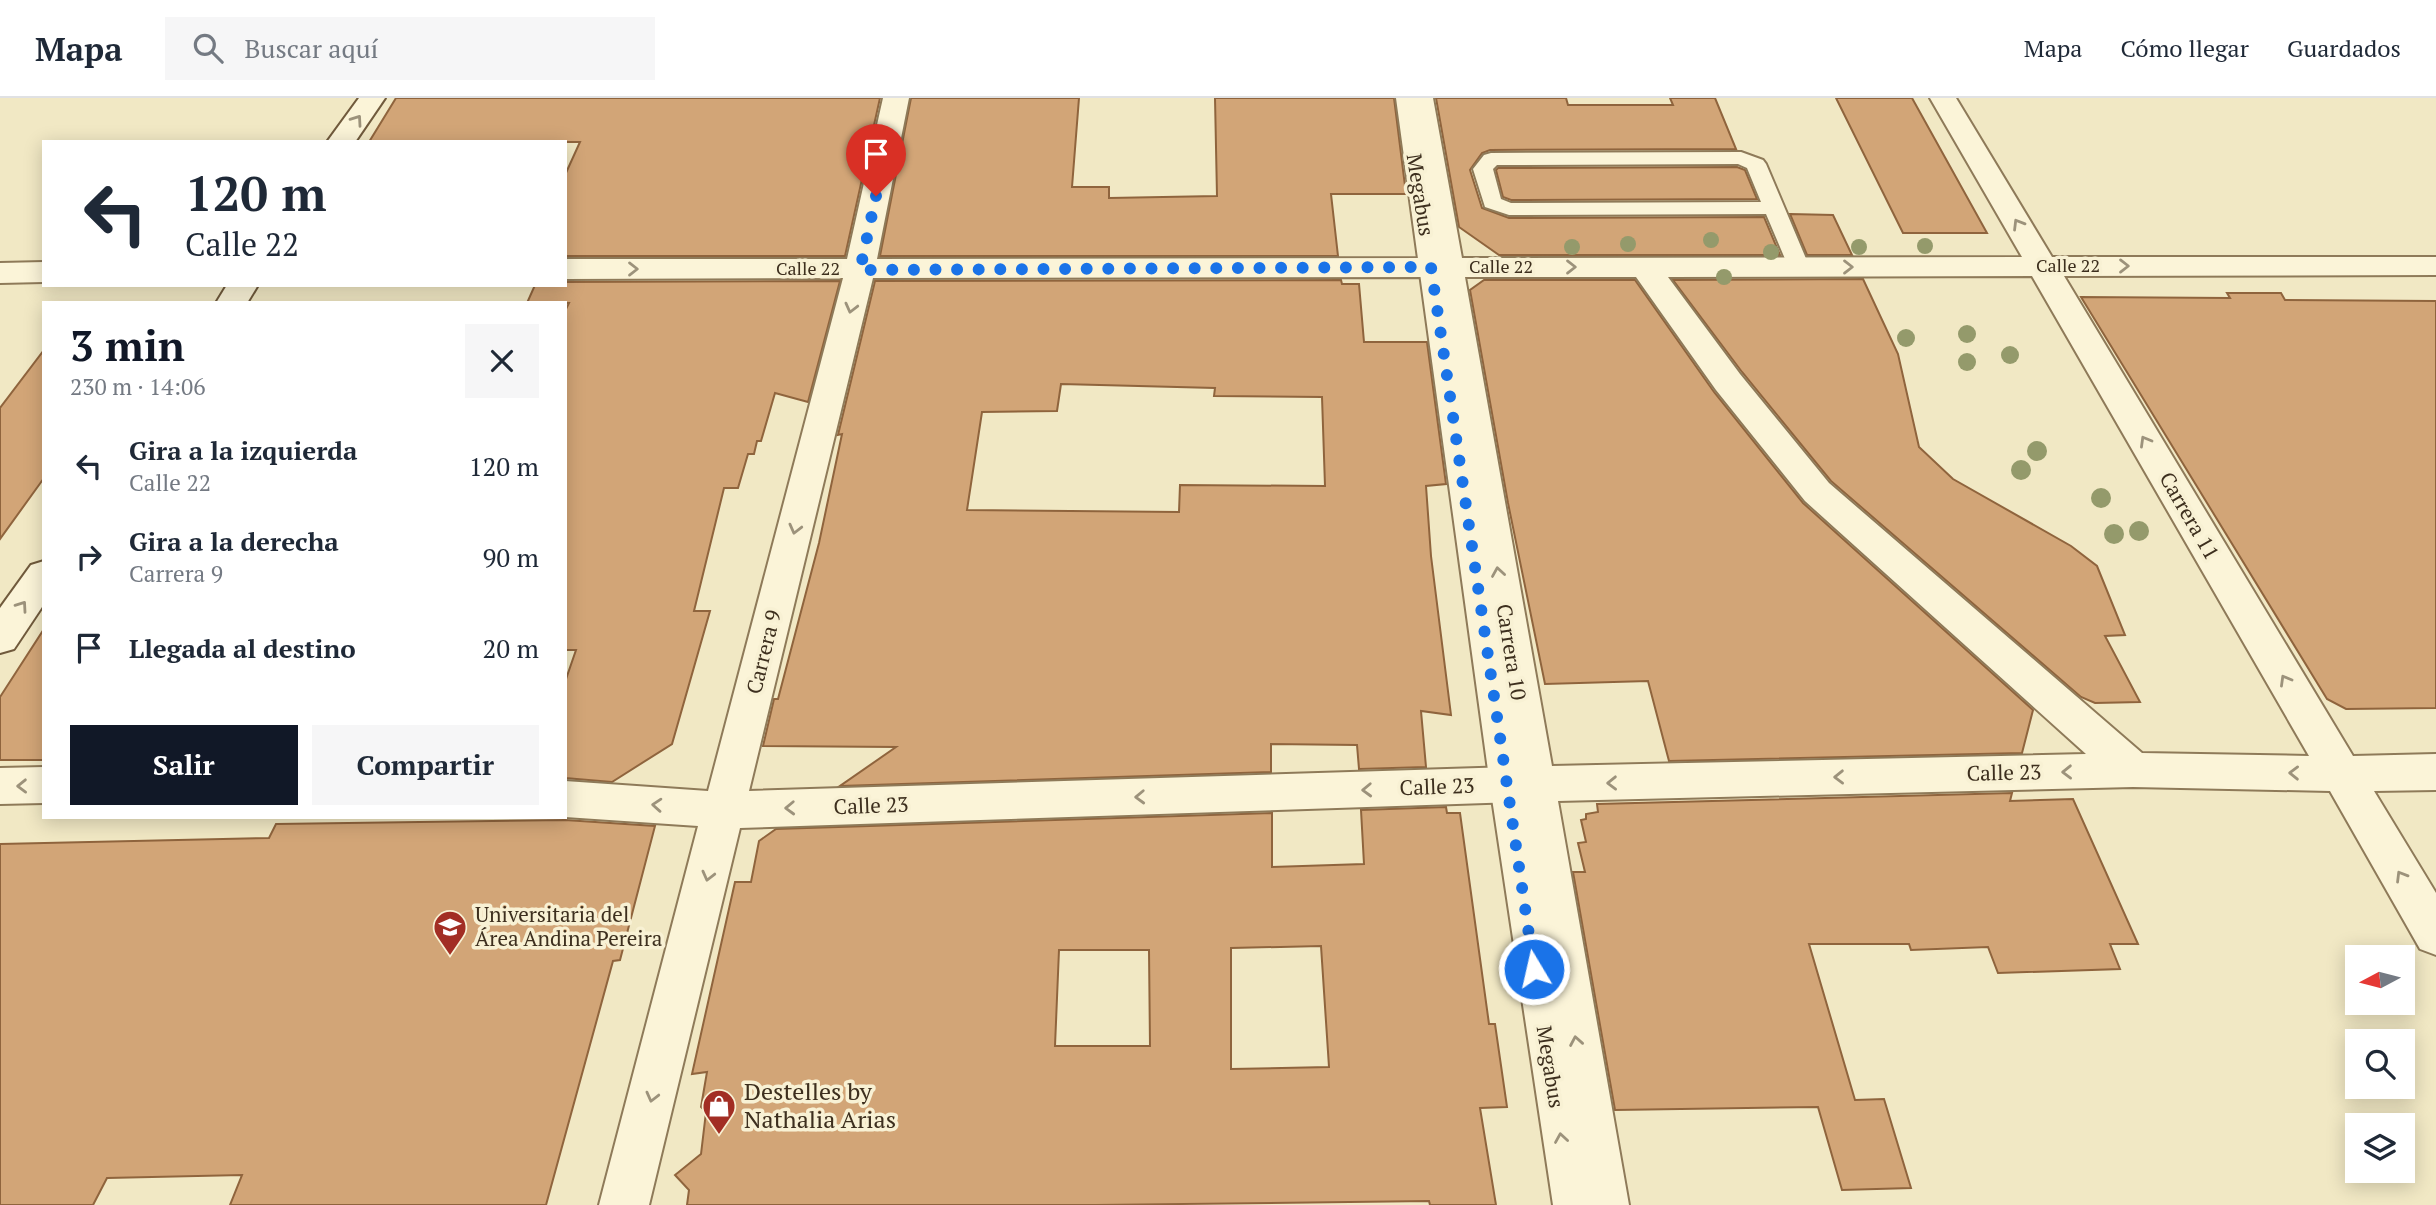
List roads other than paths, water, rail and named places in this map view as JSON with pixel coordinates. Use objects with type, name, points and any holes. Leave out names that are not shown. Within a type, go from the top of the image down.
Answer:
[{"type":"street","points":[[342,140],[372,98]]},
{"type":"street","name":"Carrera 9","points":[[624,1205],[860,270],[896,98]]},
{"type":"street","name":"Carrera 10","points":[[1420,98],[1440,267],[1519,785],[1604,1205]]},
{"type":"street","name":"Carrera 11","points":[[1943,98],[2436,934]]},
{"type":"street","name":"Calle 22","points":[[567,269],[2436,266]]},
{"type":"street","points":[[1644,267],[1728,382],[1817,492],[2133,770]]},
{"type":"street","points":[[0,273],[42,272]]},
{"type":"street","points":[[0,638],[42,578]]},
{"type":"street","name":"Calle 23","points":[[567,799],[725,810],[1519,785],[2133,770],[2340,774],[2436,772]]},
{"type":"street","points":[[0,786],[42,785]]},
{"type":"lane","name":"Megabus","points":[[1406,98],[1440,267]]},
{"type":"lane","points":[[1774,208],[1509,209],[1492,203],[1483,169],[1491,159],[1741,158],[1756,163],[1799,268]]},
{"type":"lane","name":"Megabus","points":[[1519,785],[1571,1205]]},
{"type":"place","name":"Universitaria del Área Andina Pereira","points":[[450,957]]},
{"type":"place","name":"Destelles by Nathalia Arias","points":[[719,1136]]}]
